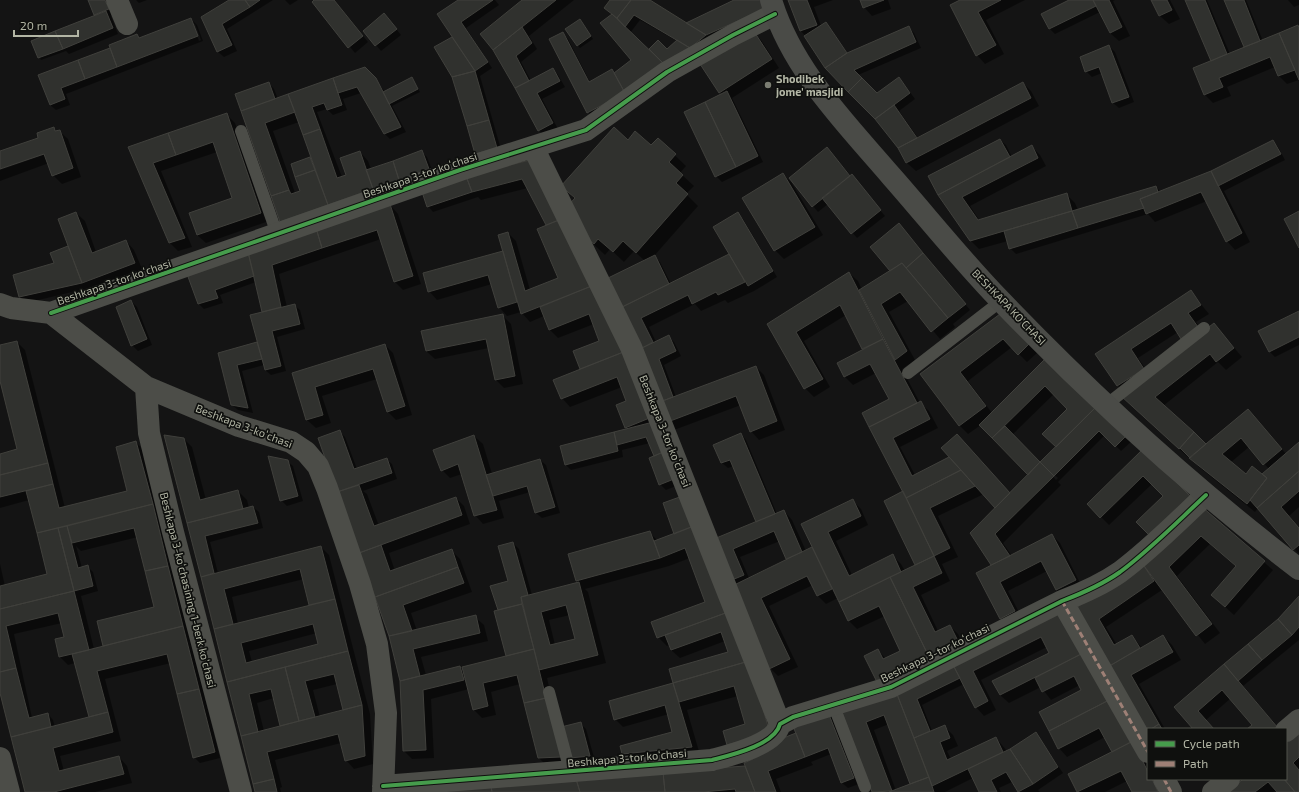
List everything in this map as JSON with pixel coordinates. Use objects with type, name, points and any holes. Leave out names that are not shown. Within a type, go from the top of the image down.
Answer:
[{"type":"street","points":[[117,0],[127,24]]},
{"type":"street","name":"Beshkapa 3-tor koʻchasi","points":[[51,313],[460,170],[586,130],[667,72],[733,35],[773,7]]},
{"type":"street","name":"BESHKAPA KO'CHASI","points":[[773,7],[806,74],[1001,302],[1106,405],[1206,495],[1299,569]]},
{"type":"street","name":"Beshkapa 3-tor koʻchasi","points":[[383,789],[570,771],[712,760],[739,753],[766,740],[778,730],[780,724],[632,347],[533,147]]},
{"type":"street","points":[[0,304],[11,308],[51,313]]},
{"type":"street","name":"Beshkapa 3-koʻchasi","points":[[51,313],[146,387],[239,426],[291,442],[306,452],[318,466],[360,584],[377,644],[386,713],[383,789]]},
{"type":"street","name":"Beshkapa 3-koʻchasining 1-berk koʻchasi","points":[[146,387],[149,433],[240,792]]},
{"type":"street","name":"Beshkapa 3-tor koʻchasi","points":[[780,724],[833,704],[891,687],[1062,601],[1089,590],[1120,572],[1153,545],[1206,495]]},
{"type":"street","points":[[1062,601],[1147,750]]},
{"type":"street","points":[[1287,730],[1299,720]]},
{"type":"street","points":[[0,758],[9,792]]},
{"type":"street","points":[[1165,780],[1171,792]]},
{"type":"street","points":[[1213,792],[1228,780]]},
{"type":"lane","points":[[241,131],[276,234]]},
{"type":"lane","points":[[908,373],[1001,302]]},
{"type":"lane","points":[[1106,405],[1204,328]]},
{"type":"lane","points":[[550,692],[570,771]]},
{"type":"lane","points":[[833,704],[865,788]]},
{"type":"building","points":[[88,0],[105,0],[109,9],[94,15]]},
{"type":"building","points":[[229,0],[245,0],[250,7],[222,24],[232,45],[217,52],[201,17]]},
{"type":"building","points":[[245,0],[260,0],[250,7]]},
{"type":"building","points":[[314,0],[334,0],[363,36],[348,48],[312,2]]},
{"type":"building","points":[[458,0],[493,0],[461,22],[488,62],[475,71],[437,14]]},
{"type":"building","points":[[522,0],[556,0],[493,50],[480,34]]},
{"type":"building","points":[[610,0],[631,0],[617,18],[604,8]]},
{"type":"building","points":[[631,0],[650,0],[706,35],[690,48],[634,15],[625,27],[617,18]]},
{"type":"building","points":[[734,0],[763,0],[767,8],[706,35],[686,23]]},
{"type":"building","points":[[788,0],[807,0],[817,25],[800,31]]},
{"type":"building","points":[[860,0],[884,0],[863,8]]},
{"type":"building","points":[[960,0],[1001,0],[978,12],[996,45],[976,56],[950,5]]},
{"type":"building","points":[[1069,0],[1093,0],[1096,6],[1049,29],[1041,14]]},
{"type":"building","points":[[1093,0],[1109,0],[1122,27],[1110,33]]},
{"type":"building","points":[[1151,0],[1167,0],[1172,10],[1159,16]]},
{"type":"building","points":[[1185,0],[1205,0],[1227,54],[1211,61]]},
{"type":"building","points":[[1224,0],[1244,0],[1260,41],[1244,47]]},
{"type":"building","points":[[106,11],[113,28],[63,49],[55,31]]},
{"type":"building","points":[[384,13],[397,29],[375,46],[363,31]]},
{"type":"building","points":[[612,14],[665,65],[625,93],[614,73],[631,60],[600,23]]},
{"type":"building","points":[[191,18],[198,36],[117,67],[109,45],[137,34],[139,38]]},
{"type":"building","points":[[580,19],[591,36],[577,46],[565,29]]},
{"type":"building","points":[[826,22],[847,53],[825,68],[804,36]]},
{"type":"building","points":[[1298,25],[1299,28],[1299,80],[1279,33]]},
{"type":"building","points":[[909,26],[916,42],[854,70],[862,78],[848,92],[825,68],[847,53]]},
{"type":"building","points":[[522,27],[532,43],[516,56],[529,81],[515,88],[493,50]]},
{"type":"building","points":[[753,30],[772,59],[719,93],[700,64]]},
{"type":"building","points":[[55,31],[63,49],[38,58],[31,41]]},
{"type":"building","points":[[563,32],[589,82],[612,69],[625,93],[587,113],[549,39]]},
{"type":"building","points":[[1279,33],[1295,70],[1278,76],[1270,57],[1219,78],[1223,87],[1204,95],[1193,68]]},
{"type":"building","points":[[452,37],[475,71],[452,77],[434,47]]},
{"type":"building","points":[[658,40],[667,49],[677,40],[690,48],[665,65],[649,49]]},
{"type":"building","points":[[1109,45],[1129,97],[1112,103],[1099,67],[1085,72],[1080,57]]},
{"type":"building","points":[[110,48],[117,67],[85,79],[78,60]]},
{"type":"building","points":[[78,60],[85,79],[61,88],[65,99],[50,105],[38,75]]},
{"type":"building","points":[[365,67],[376,78],[401,127],[384,134],[357,87],[338,93],[333,78]]},
{"type":"building","points":[[553,68],[560,81],[537,93],[553,123],[538,131],[515,88]]},
{"type":"building","points":[[475,71],[489,120],[467,126],[452,77]]},
{"type":"building","points":[[412,77],[418,89],[389,104],[383,92]]},
{"type":"building","points":[[899,77],[910,93],[875,119],[848,92],[862,78],[877,93]]},
{"type":"building","points":[[333,78],[342,105],[327,110],[324,103],[312,107],[320,129],[303,135],[288,94]]},
{"type":"building","points":[[269,82],[275,99],[241,111],[235,94]]},
{"type":"building","points":[[1023,82],[1031,98],[906,163],[898,148]]},
{"type":"building","points":[[727,91],[758,156],[736,167],[705,102]]},
{"type":"building","points":[[288,94],[295,112],[265,123],[289,190],[271,196],[241,111]]},
{"type":"building","points":[[705,102],[736,167],[715,177],[684,112]]},
{"type":"building","points":[[894,105],[917,138],[898,148],[875,119]]},
{"type":"building","points":[[227,113],[261,213],[197,235],[189,213],[232,198],[213,142],[176,155],[168,133]]},
{"type":"building","points":[[489,120],[497,148],[475,154],[467,126]]},
{"type":"building","points":[[54,127],[55,131],[60,130],[73,168],[52,176],[44,154],[0,169],[0,151],[38,138],[37,133]]},
{"type":"building","points":[[614,127],[628,140],[635,131],[651,145],[658,138],[676,154],[669,162],[683,175],[676,183],[688,194],[636,253],[623,241],[613,252],[598,239],[594,244],[575,228],[565,209],[575,198],[561,186]]},
{"type":"building","points":[[320,129],[337,178],[346,175],[340,158],[360,151],[373,189],[328,205],[303,135]]},
{"type":"building","points":[[168,133],[176,155],[153,163],[185,238],[169,243],[128,147]]},
{"type":"building","points":[[1000,139],[1010,157],[938,195],[928,176]]},
{"type":"building","points":[[1273,140],[1281,154],[1218,186],[1211,171]]},
{"type":"building","points":[[1032,145],[1038,158],[962,197],[978,220],[1067,193],[1072,211],[970,241],[938,195]]},
{"type":"building","points":[[827,147],[850,176],[812,207],[789,178]]},
{"type":"building","points":[[422,150],[429,169],[399,180],[393,161]]},
{"type":"building","points":[[310,157],[315,170],[295,177],[291,164]]},
{"type":"building","points":[[534,159],[564,218],[546,225],[522,179],[472,192],[466,176]]},
{"type":"building","points":[[393,161],[399,180],[373,189],[366,170]]},
{"type":"building","points":[[315,170],[328,205],[280,222],[271,196],[289,190],[291,194],[300,191],[295,177]]},
{"type":"building","points":[[1211,171],[1242,233],[1226,242],[1201,192],[1146,214],[1140,199]]},
{"type":"building","points":[[783,173],[815,227],[774,251],[742,198]]},
{"type":"building","points":[[852,174],[881,210],[851,234],[822,198]]},
{"type":"building","points":[[466,176],[472,192],[427,207],[422,192]]},
{"type":"building","points":[[1156,186],[1158,192],[1140,199],[1144,208],[1078,228],[1072,211]]},
{"type":"building","points":[[390,204],[413,276],[394,282],[377,230],[322,248],[316,228]]},
{"type":"building","points":[[1072,211],[1078,228],[1009,249],[1004,231]]},
{"type":"building","points":[[1299,211],[1299,248],[1284,219]]},
{"type":"building","points":[[76,212],[92,253],[126,240],[135,263],[82,283],[58,219]]},
{"type":"building","points":[[738,212],[773,271],[748,286],[713,227]]},
{"type":"building","points":[[564,218],[594,285],[521,314],[498,235],[508,232],[525,291],[558,278],[537,229]]},
{"type":"building","points":[[899,223],[923,253],[906,268],[902,263],[890,271],[870,247]]},
{"type":"building","points":[[316,228],[322,248],[272,265],[281,307],[262,312],[248,252]]},
{"type":"building","points":[[68,246],[82,283],[19,297],[13,275],[54,263],[50,253]]},
{"type":"building","points":[[503,251],[517,302],[498,308],[488,275],[428,292],[423,273]]},
{"type":"building","points":[[248,252],[254,276],[215,290],[218,298],[198,304],[187,274]]},
{"type":"building","points":[[923,253],[966,304],[948,318],[906,268]]},
{"type":"building","points":[[729,254],[745,282],[718,295],[716,292],[692,304],[688,295],[641,318],[653,342],[638,350],[618,309]]},
{"type":"building","points":[[655,255],[669,284],[618,309],[604,280]]},
{"type":"building","points":[[902,263],[948,318],[931,332],[900,292],[881,304],[907,351],[895,360],[859,290]]},
{"type":"building","points":[[849,272],[883,339],[862,349],[840,305],[796,332],[823,379],[804,389],[767,324]]},
{"type":"building","points":[[599,283],[626,351],[580,369],[573,351],[599,341],[589,314],[549,330],[540,307]]},
{"type":"building","points":[[1191,290],[1201,305],[1188,313],[1198,327],[1181,339],[1171,323],[1131,349],[1144,369],[1117,386],[1095,354]]},
{"type":"building","points":[[131,300],[147,339],[131,346],[116,307]]},
{"type":"building","points":[[295,304],[300,324],[272,331],[281,366],[265,370],[250,315]]},
{"type":"building","points":[[1299,311],[1299,337],[1269,352],[1258,331]]},
{"type":"building","points":[[503,314],[515,376],[495,380],[486,339],[426,351],[421,331]]},
{"type":"building","points":[[1000,314],[1029,344],[1018,355],[1003,339],[960,372],[986,406],[959,426],[920,374]]},
{"type":"building","points":[[1214,323],[1234,348],[1216,362],[1210,354],[1155,397],[1194,432],[1179,449],[1121,396]]},
{"type":"building","points":[[669,335],[676,351],[659,359],[673,397],[657,403],[638,350]]},
{"type":"building","points":[[883,339],[917,403],[869,427],[862,413],[889,399],[870,364],[844,377],[837,363]]},
{"type":"building","points":[[17,341],[48,463],[0,475],[0,454],[17,449],[0,381],[0,345]]},
{"type":"building","points":[[257,342],[262,359],[237,365],[248,408],[231,405],[218,353]]},
{"type":"building","points":[[385,344],[405,406],[387,412],[373,369],[315,387],[323,415],[306,420],[292,373]]},
{"type":"building","points":[[626,351],[652,417],[625,428],[616,405],[626,401],[617,377],[561,399],[553,380]]},
{"type":"building","points":[[1048,356],[1098,405],[1056,447],[1042,434],[1067,409],[1045,386],[992,438],[979,425]]},
{"type":"building","points":[[756,366],[777,421],[750,432],[736,396],[665,423],[657,403]]},
{"type":"building","points":[[921,401],[930,419],[893,438],[912,476],[949,457],[961,470],[906,498],[869,427]]},
{"type":"building","points":[[1098,405],[1127,435],[1115,447],[1099,431],[1054,476],[1040,462]]},
{"type":"building","points":[[1248,409],[1282,449],[1263,465],[1241,438],[1222,454],[1246,474],[1252,466],[1267,478],[1247,504],[1189,458]]},
{"type":"building","points":[[657,421],[668,450],[654,456],[646,437],[617,445],[614,432]]},
{"type":"building","points":[[1005,426],[1040,462],[1028,475],[992,438]]},
{"type":"building","points":[[340,430],[354,469],[387,458],[392,473],[337,492],[318,438]]},
{"type":"building","points":[[614,432],[618,451],[565,465],[560,446]]},
{"type":"building","points":[[1194,432],[1206,444],[1190,458],[1180,448]]},
{"type":"building","points":[[741,433],[775,514],[756,522],[730,460],[721,463],[713,445]]},
{"type":"building","points":[[957,434],[1010,493],[995,508],[941,448]]},
{"type":"building","points":[[164,435],[184,438],[200,500],[238,490],[243,509],[187,523]]},
{"type":"building","points":[[474,435],[497,510],[474,516],[458,464],[441,471],[433,450]]},
{"type":"building","points":[[136,441],[153,504],[37,533],[26,491],[53,484],[59,508],[127,491],[116,447]]},
{"type":"building","points":[[1299,442],[1299,471],[1257,508],[1250,500],[1267,478],[1262,474]]},
{"type":"building","points":[[1143,449],[1192,498],[1152,538],[1136,522],[1163,496],[1143,476],[1100,518],[1087,504]]},
{"type":"building","points":[[668,450],[679,477],[659,485],[649,458]]},
{"type":"building","points":[[268,456],[288,460],[298,496],[280,501]]},
{"type":"building","points":[[540,459],[555,507],[535,513],[527,486],[493,496],[486,475]]},
{"type":"building","points":[[1040,462],[1054,476],[995,534],[1010,556],[991,565],[970,533]]},
{"type":"building","points":[[48,463],[53,484],[0,497],[0,475]]},
{"type":"building","points":[[961,470],[975,486],[930,508],[950,548],[934,556],[906,498]]},
{"type":"building","points":[[1299,471],[1299,491],[1281,507],[1299,528],[1299,545],[1293,550],[1257,508]]},
{"type":"building","points":[[359,485],[374,526],[456,497],[462,515],[359,553],[337,492]]},
{"type":"building","points":[[903,491],[934,556],[915,565],[884,501]]},
{"type":"building","points":[[688,494],[699,524],[674,534],[663,503]]},
{"type":"building","points":[[853,499],[861,516],[828,532],[849,576],[893,554],[901,572],[839,602],[801,524]]},
{"type":"building","points":[[153,504],[168,566],[145,571],[134,528],[72,543],[67,526]]},
{"type":"building","points":[[253,506],[258,523],[205,536],[214,573],[201,577],[187,523]]},
{"type":"building","points":[[1201,506],[1265,561],[1225,607],[1211,595],[1236,566],[1201,536],[1169,567],[1212,624],[1196,636],[1142,563]]},
{"type":"building","points":[[784,510],[802,552],[786,559],[774,531],[733,549],[744,575],[727,582],[709,541]]},
{"type":"building","points":[[699,524],[731,611],[657,638],[651,622],[705,602],[685,548],[660,558],[654,541]]},
{"type":"building","points":[[67,526],[78,568],[88,565],[93,586],[74,591],[58,528]]},
{"type":"building","points":[[58,528],[74,591],[0,609],[0,586],[47,574],[37,533]]},
{"type":"building","points":[[650,531],[660,558],[576,581],[568,554]]},
{"type":"building","points":[[1052,534],[1076,580],[1056,590],[1041,561],[1000,582],[1015,611],[1000,619],[976,573]]},
{"type":"building","points":[[513,542],[528,595],[521,597],[522,604],[498,610],[490,586],[508,581],[498,546]]},
{"type":"building","points":[[381,545],[390,571],[452,549],[458,567],[375,597],[359,553]]},
{"type":"building","points":[[321,546],[335,599],[309,605],[300,569],[224,589],[233,624],[214,629],[201,577]]},
{"type":"building","points":[[812,547],[832,589],[817,596],[807,576],[761,598],[790,659],[769,669],[730,587]]},
{"type":"building","points":[[934,556],[942,573],[913,587],[935,632],[950,625],[960,645],[930,659],[890,577]]},
{"type":"building","points":[[1142,563],[1154,581],[1099,619],[1114,645],[1132,635],[1140,648],[1106,668],[1073,610]]},
{"type":"building","points":[[168,566],[183,626],[103,646],[97,621],[154,607],[145,571]]},
{"type":"building","points":[[458,567],[464,583],[403,605],[412,631],[389,636],[375,597]]},
{"type":"building","points":[[890,577],[930,659],[878,684],[864,656],[878,649],[883,659],[900,651],[879,606],[848,621],[839,602]]},
{"type":"building","points":[[579,582],[598,655],[539,670],[521,597]],"holes":[[[566,605],[575,639],[550,645],[541,612]]]},
{"type":"building","points":[[74,591],[89,650],[59,657],[55,639],[64,637],[58,613],[6,626],[16,668],[0,672],[0,609]]},
{"type":"building","points":[[1299,596],[1299,627],[1292,635],[1278,619]]},
{"type":"building","points":[[335,599],[348,651],[227,682],[214,629]],"holes":[[[313,624],[318,644],[246,663],[241,643]]]},
{"type":"building","points":[[522,604],[534,649],[506,656],[494,611]]},
{"type":"building","points":[[1060,607],[1083,653],[1000,695],[992,681],[1049,653],[1041,637],[973,671],[988,701],[975,708],[951,661]]},
{"type":"building","points":[[731,611],[749,661],[673,683],[669,669],[728,652],[721,632],[671,650],[665,635]]},
{"type":"building","points":[[476,615],[480,633],[413,649],[420,676],[400,681],[389,636]]},
{"type":"building","points":[[1278,619],[1292,635],[1262,660],[1248,644]]},
{"type":"building","points":[[183,626],[199,689],[177,694],[167,654],[97,671],[108,712],[89,717],[72,654]]},
{"type":"building","points":[[1163,635],[1173,652],[1131,675],[1159,724],[1153,728],[1147,728],[1147,730],[1106,668]]},
{"type":"building","points":[[1248,644],[1262,660],[1238,681],[1224,664]]},
{"type":"building","points":[[534,649],[546,698],[524,703],[517,675],[483,683],[488,706],[473,710],[462,667]]},
{"type":"building","points":[[348,651],[362,705],[343,710],[334,674],[305,681],[315,717],[299,721],[285,667]]},
{"type":"building","points":[[1083,653],[1111,699],[1049,731],[1039,712],[1081,690],[1074,676],[1042,692],[1035,678]]},
{"type":"building","points":[[749,661],[770,733],[727,745],[723,731],[745,724],[734,686],[679,702],[673,683]]},
{"type":"building","points":[[951,661],[960,678],[917,699],[930,731],[914,738],[895,689]]},
{"type":"building","points":[[1224,664],[1278,728],[1248,728],[1252,725],[1222,690],[1198,711],[1213,728],[1192,728],[1174,707]]},
{"type":"building","points":[[460,666],[464,680],[423,690],[426,750],[403,751],[400,681]]},
{"type":"building","points":[[285,667],[299,721],[280,726],[271,689],[249,694],[258,732],[241,736],[227,682]]},
{"type":"building","points":[[16,668],[29,718],[48,713],[51,727],[11,737],[0,693],[0,672]]},
{"type":"building","points":[[673,683],[692,747],[622,754],[620,746],[672,732],[665,705],[614,720],[609,701]]},
{"type":"building","points":[[199,689],[215,752],[193,758],[177,694]]},
{"type":"building","points":[[895,689],[929,777],[910,784],[884,715],[866,722],[892,791],[872,792],[841,710]]},
{"type":"building","points":[[546,698],[561,757],[538,758],[524,703]]},
{"type":"building","points":[[1111,699],[1133,741],[1112,752],[1099,728],[1058,749],[1049,731]]},
{"type":"building","points":[[362,705],[365,756],[345,761],[338,734],[267,752],[274,779],[253,784],[241,736]]},
{"type":"building","points":[[108,712],[113,732],[53,748],[59,771],[119,756],[124,774],[54,792],[25,792],[11,737]]},
{"type":"building","points":[[828,712],[854,778],[841,783],[828,748],[805,757],[793,726]]},
{"type":"building","points":[[581,722],[590,756],[570,758],[561,727]]},
{"type":"building","points":[[1159,724],[1161,728],[1153,728]]},
{"type":"building","points":[[945,725],[950,738],[940,742],[947,760],[996,737],[1003,752],[932,786],[914,738]]},
{"type":"building","points":[[1299,731],[1299,757],[1293,763],[1299,770],[1299,792],[1295,792],[1285,780],[1287,780],[1287,741]]},
{"type":"building","points":[[1036,732],[1058,767],[1033,784],[1010,749]]},
{"type":"building","points":[[796,733],[805,757],[768,771],[776,792],[755,792],[744,763],[753,759],[750,751]]},
{"type":"building","points":[[1133,741],[1147,770],[1147,780],[1152,780],[1158,792],[1132,792],[1121,771],[1077,792],[1068,774]]},
{"type":"building","points":[[1010,749],[1033,784],[1018,792],[1006,772],[991,780],[997,792],[979,792],[968,769]]},
{"type":"building","points":[[745,766],[755,792],[736,792],[735,789],[703,792],[665,792],[663,772]]},
{"type":"building","points":[[663,772],[665,792],[580,792],[576,779]]},
{"type":"building","points":[[929,777],[934,792],[889,792],[910,784]]},
{"type":"building","points":[[274,779],[277,792],[255,792],[253,784]]},
{"type":"building","points":[[576,779],[580,792],[492,792],[491,786]]},
{"type":"building","points":[[1242,780],[1285,780],[1295,792],[1277,792],[1268,782],[1255,792],[1228,792]]},
{"type":"building","points":[[491,786],[492,792],[410,792]]},
{"type":"marked path","points":[[1062,601],[1147,750]]},
{"type":"marked path","points":[[1165,780],[1171,792]]},
{"type":"cycle path","points":[[51,313],[460,170],[586,130],[667,72],[733,35],[775,14]]},
{"type":"cycle path","points":[[383,786],[712,760],[741,752],[770,738],[780,724],[793,717],[891,687],[1062,601],[1100,584],[1120,572],[1143,554],[1206,495]]},
{"type":"place","name":"Shodibek jome' masjidi","points":[[768,85]]}]
